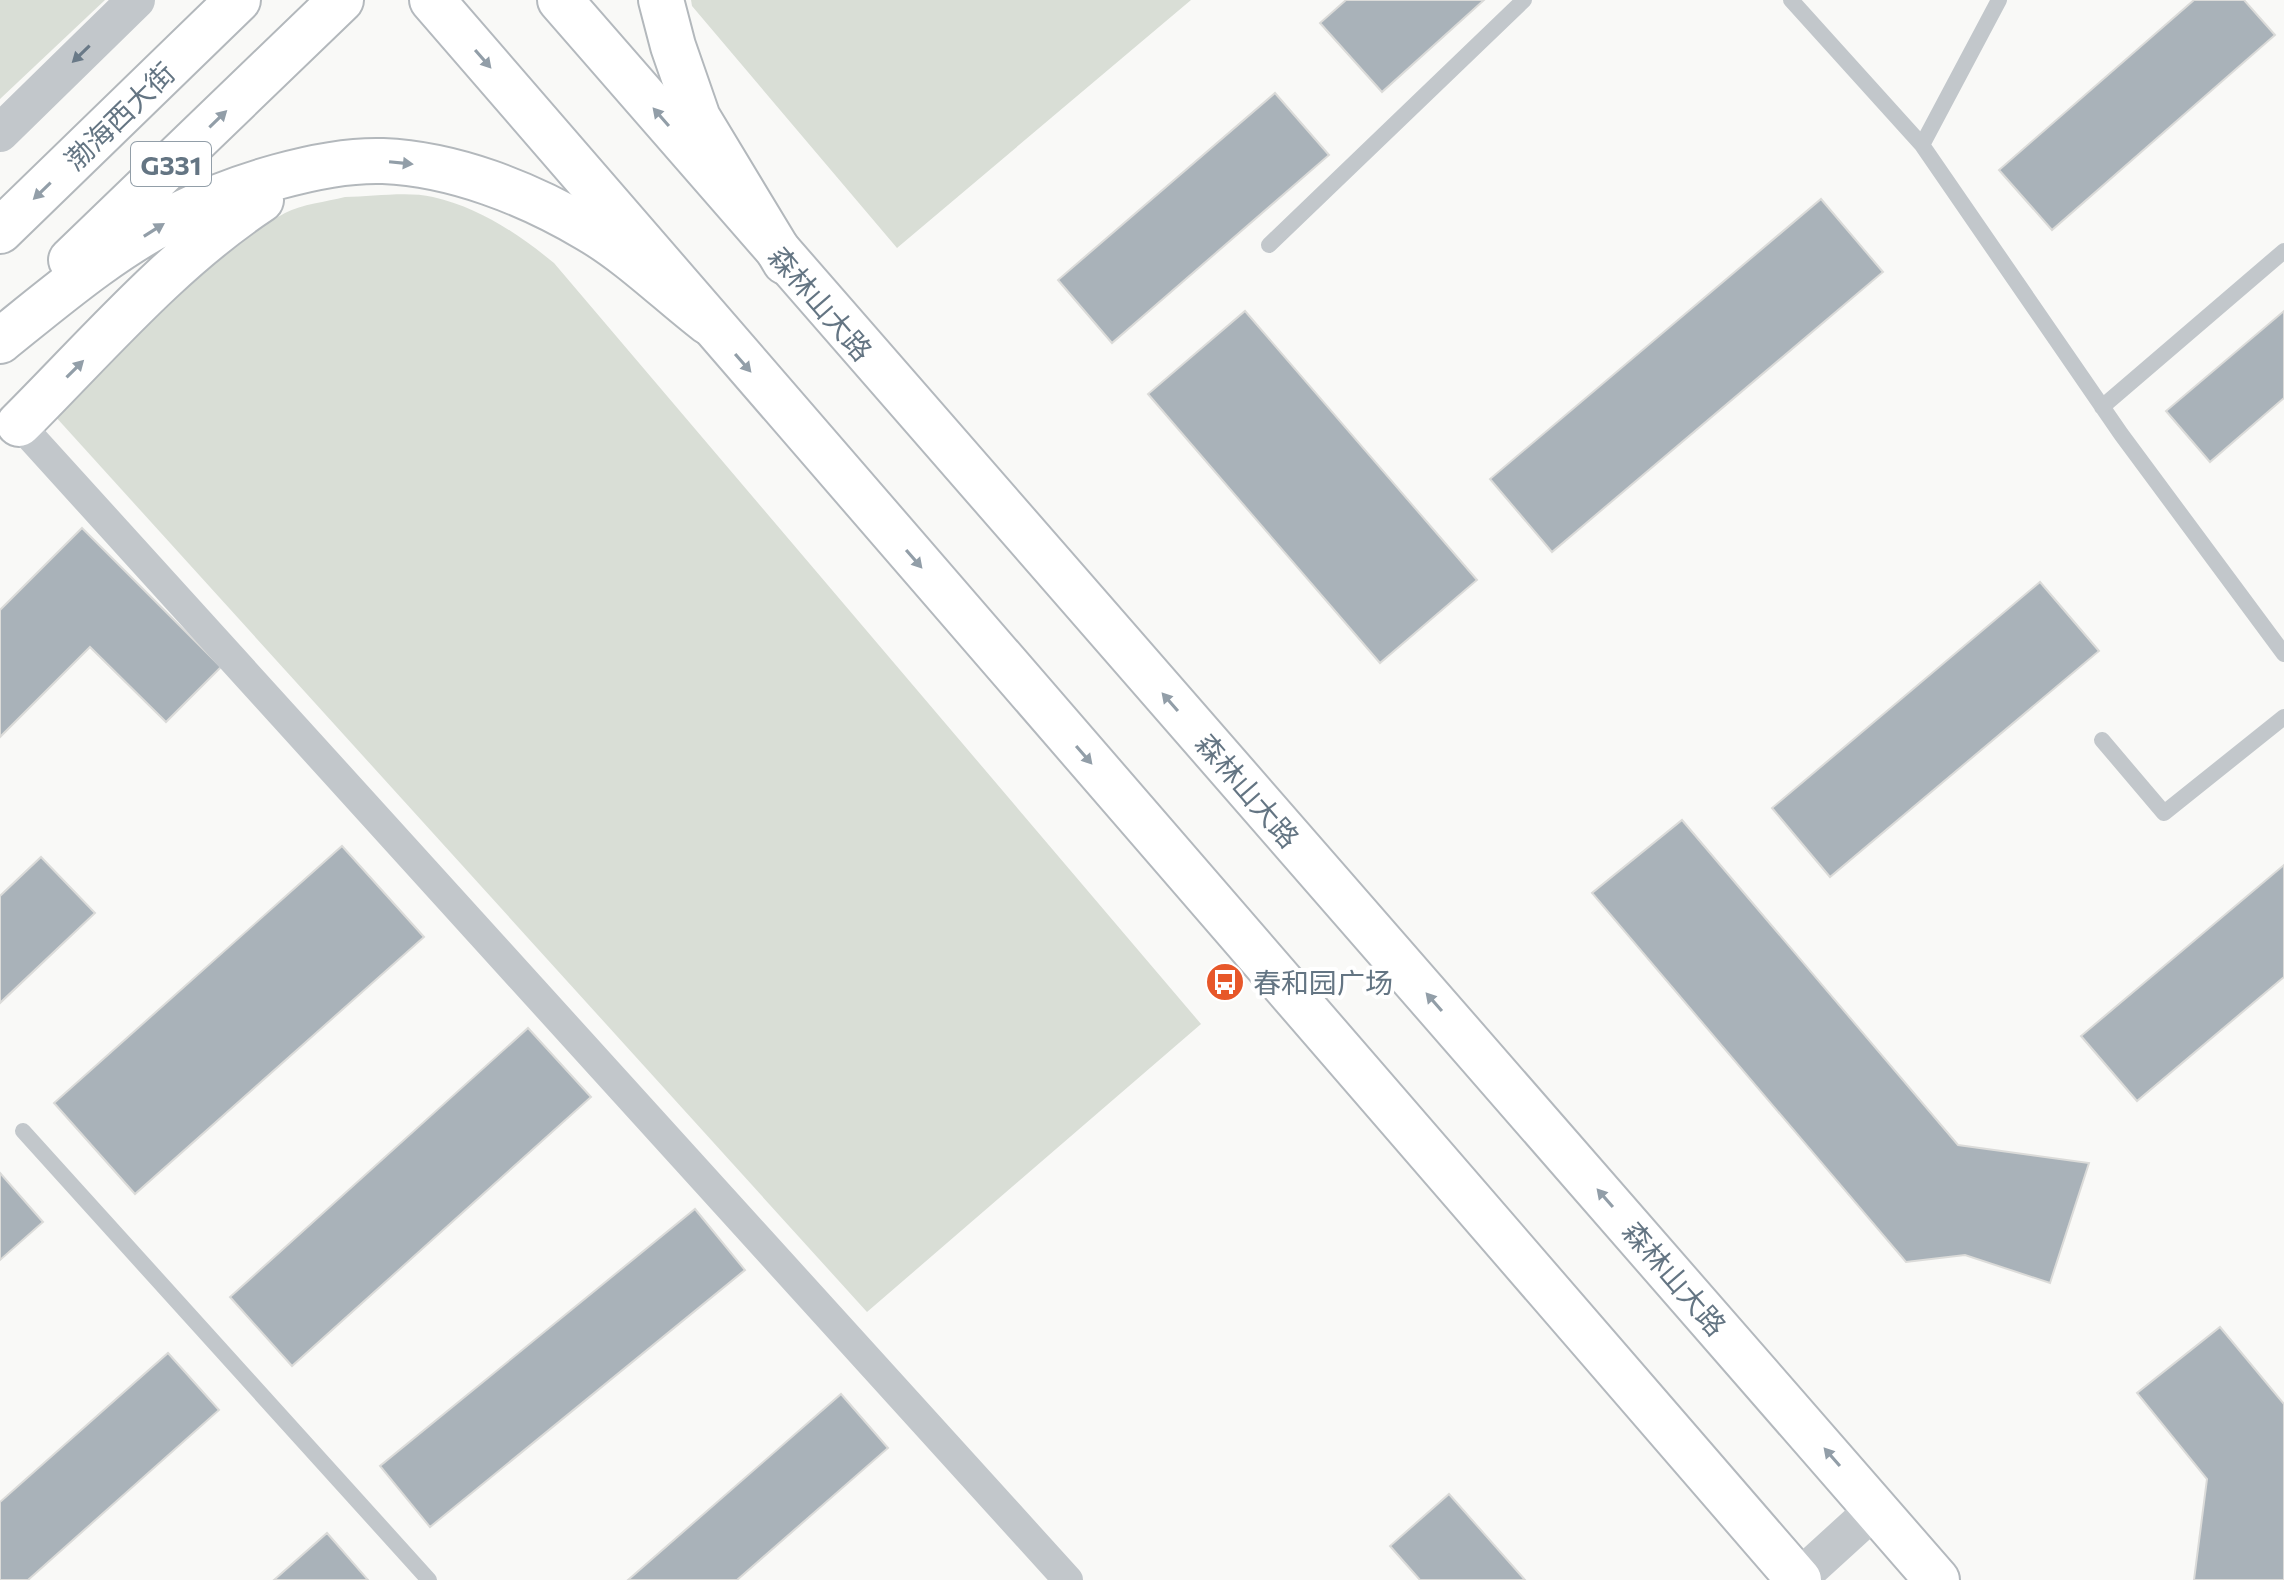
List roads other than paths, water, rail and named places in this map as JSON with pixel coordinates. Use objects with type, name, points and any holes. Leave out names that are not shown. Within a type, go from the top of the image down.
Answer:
[{"type":"main road","name":"G331","points":[[0,329],[341,0]]},
{"type":"main road","points":[[432,0],[1798,1580]]},
{"type":"main road","name":"森林山大路","points":[[560,0],[785,262],[1937,1580]]},
{"type":"main road","points":[[661,0],[698,118],[785,262]]},
{"type":"main road","name":"渤海西大街","points":[[0,231],[237,1]]},
{"type":"main road","points":[[0,341],[89,270],[178,215],[257,184],[302,172],[381,161],[440,168],[512,193],[590,230],[708,322]]},
{"type":"main road","points":[[10,433],[223,225],[302,172]]},
{"type":"street","points":[[0,133],[136,0]]},
{"type":"street","points":[[10,433],[1068,1580]]},
{"type":"street","points":[[1798,1580],[1876,1508]]},
{"type":"lane","points":[[1269,245],[1524,0]]},
{"type":"lane","points":[[1791,0],[1922,145],[2102,407],[2284,654]]},
{"type":"lane","points":[[1922,145],[1999,0]]},
{"type":"lane","points":[[2102,407],[2284,251]]},
{"type":"lane","points":[[2102,740],[2164,813],[2284,717]]},
{"type":"lane","points":[[23,1131],[429,1580]]},
{"type":"place","name":"春和园广场","points":[[1225,982]]}]
